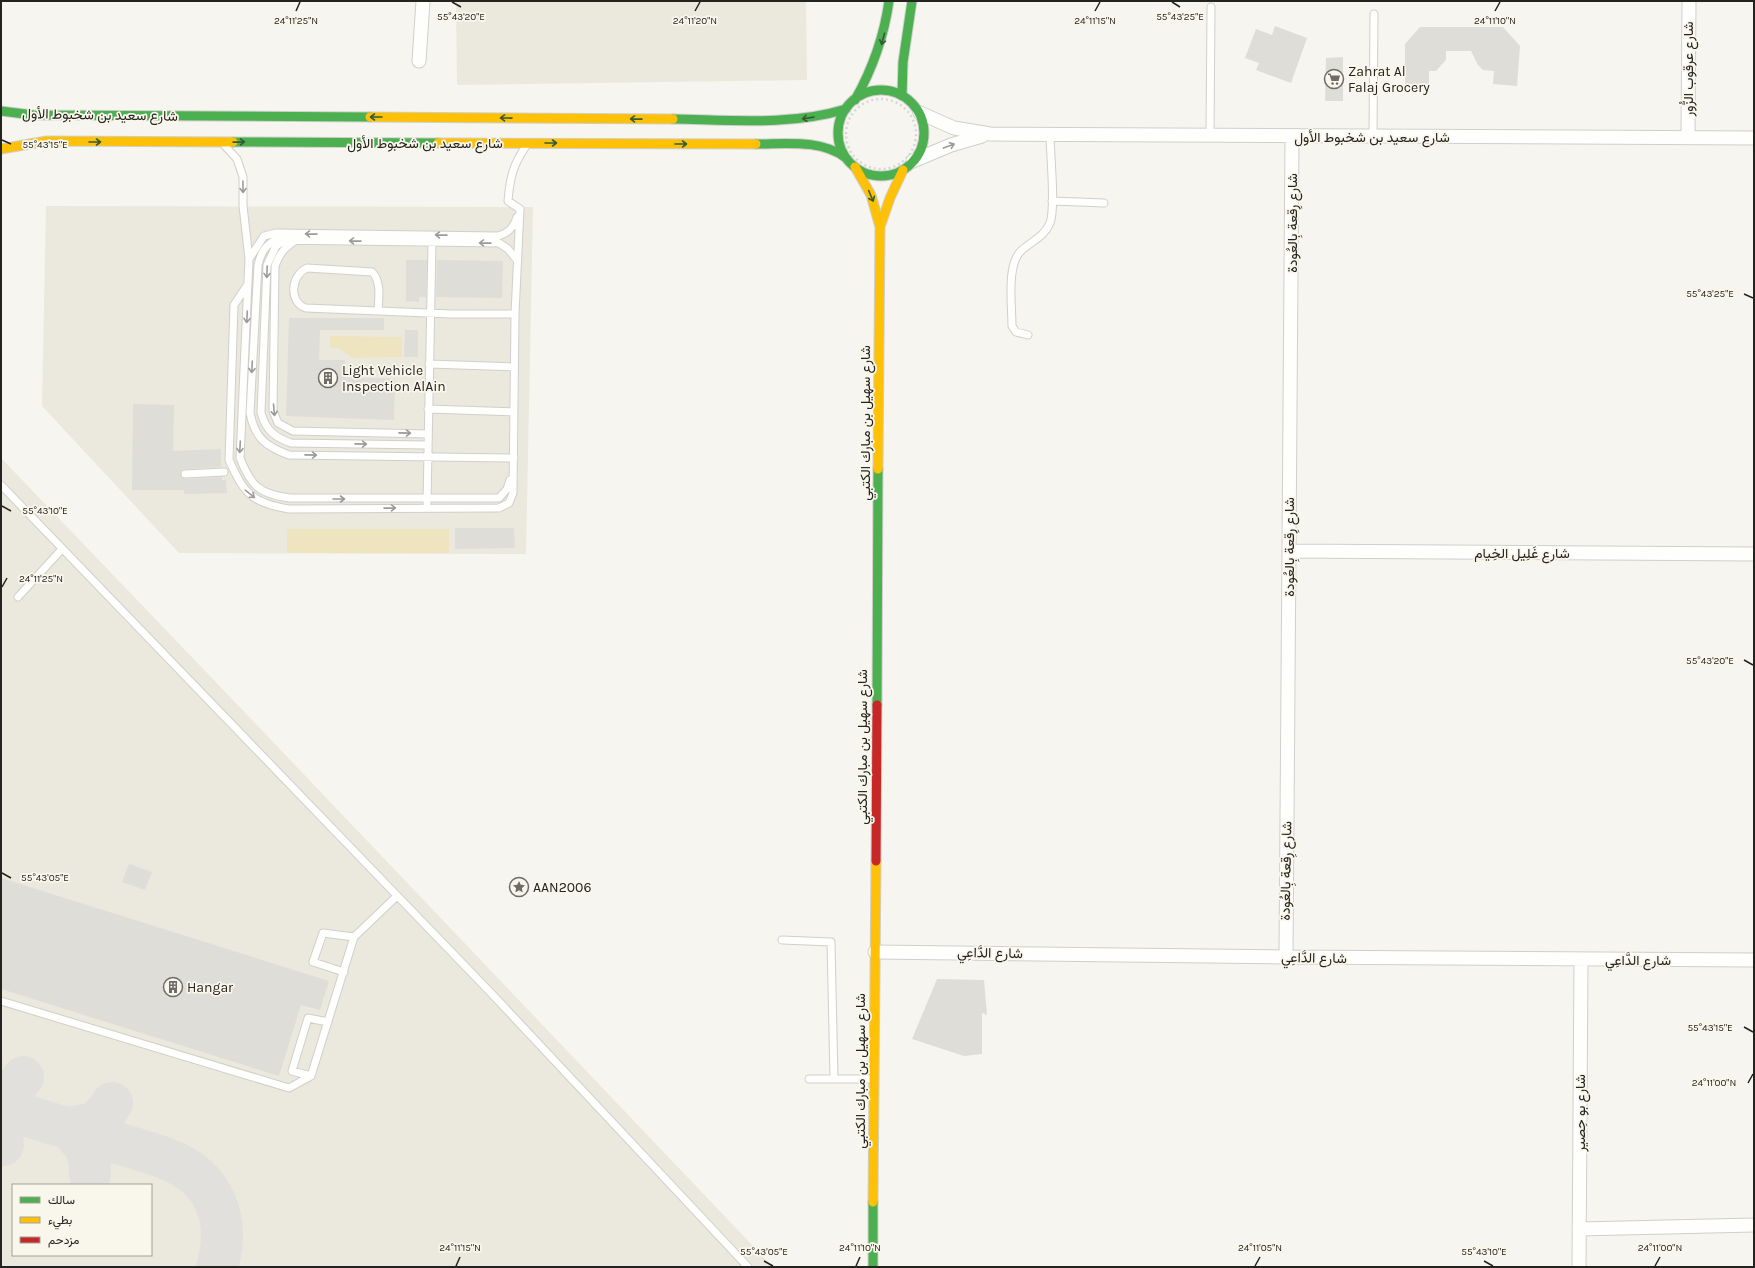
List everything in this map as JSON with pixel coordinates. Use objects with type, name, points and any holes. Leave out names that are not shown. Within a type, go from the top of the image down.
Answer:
[{"type":"street","points":[[418,61],[423,1]]},
{"type":"street","points":[[854,100],[865,93],[878,90],[890,91],[902,96],[912,103],[920,113],[924,138],[920,151],[913,162],[903,170],[891,175],[879,176],[866,173],[855,167],[846,158],[840,146],[840,121],[873,67],[881,47],[886,26],[889,1]]},
{"type":"street","points":[[902,96],[903,62],[912,1]]},
{"type":"street","name":"شارع عرقوب الزُّور","points":[[1688,137],[1689,1]]},
{"type":"street","name":"شارع سعيد بن شخبوط الأول","points":[[1,111],[33,115],[787,120],[827,115],[846,109]]},
{"type":"street","name":"شارع سعيد بن شخبوط الأول","points":[[920,113],[954,128],[990,134],[1292,137],[1754,138]]},
{"type":"street","name":"شارع سعيد بن شخبوط الأول","points":[[913,162],[950,145],[990,134]]},
{"type":"street","name":"شارع رِقعة بِالعُودة","points":[[1286,957],[1292,137]]},
{"type":"street","name":"شارع سعيد بن شخبوط الأول","points":[[1,149],[19,144],[47,141],[796,144],[831,149],[840,152],[846,158]]},
{"type":"street","name":"شارع سهيل بن مبارك الكتبي","points":[[855,167],[871,196],[880,227],[873,1267]]},
{"type":"street","name":"شارع سهيل بن مبارك الكتبي","points":[[880,227],[890,198],[903,170]]},
{"type":"street","name":"شارع غَلِيل الخِيام","points":[[1289,551],[1754,554]]},
{"type":"street","name":"شارع الدَّاعِي","points":[[875,952],[1581,960],[1754,960]]},
{"type":"street","name":"شارع بو حِصير","points":[[1578,1267],[1581,960]]},
{"type":"street","points":[[1579,1229],[1754,1225]]},
{"type":"lane","points":[[1210,136],[1211,7]]},
{"type":"lane","points":[[1373,137],[1374,14]]},
{"type":"lane","points":[[1028,334],[1016,332],[1012,326],[1012,269],[1017,255],[1022,249],[1041,236],[1050,223],[1052,201],[1050,135]]},
{"type":"lane","points":[[221,142],[231,151],[240,165],[243,177],[243,206],[249,259],[240,458],[253,484],[272,496],[290,498],[499,498],[508,489],[513,472]]},
{"type":"lane","points":[[520,209],[508,200],[510,180],[515,163],[528,143]]},
{"type":"lane","points":[[1052,201],[1104,203]]},
{"type":"lane","points":[[249,259],[264,236],[276,233],[498,236],[506,234],[512,228],[520,209]]},
{"type":"lane","points":[[229,460],[238,480],[246,491],[257,500],[269,506],[289,509],[428,507],[499,508],[509,503],[513,493],[515,314],[520,209]]},
{"type":"lane","points":[[514,458],[289,455],[274,449],[261,440],[253,428],[250,413],[258,265],[260,254],[266,246],[275,240],[499,243],[508,249],[517,260]]},
{"type":"lane","points":[[286,240],[276,246],[267,264],[261,412],[264,423],[270,432],[280,439],[291,443],[427,445]]},
{"type":"lane","points":[[296,240],[284,248],[278,256],[275,266],[274,418],[282,426],[293,432],[428,434]]},
{"type":"lane","points":[[428,507],[427,445],[432,242]]},
{"type":"lane","points":[[378,310],[378,282],[372,272],[307,268],[302,270],[295,279],[294,296],[300,306],[306,308],[515,314]]},
{"type":"lane","points":[[224,472],[229,460],[234,305],[248,284]]},
{"type":"lane","points":[[429,364],[514,367]]},
{"type":"lane","points":[[428,409],[514,412]]},
{"type":"lane","points":[[185,474],[224,472],[238,480]]},
{"type":"lane","points":[[1,485],[492,994],[748,1267]]},
{"type":"lane","points":[[18,597],[62,549]]},
{"type":"lane","points":[[1,1001],[289,1088],[311,1076],[354,936],[397,896]]},
{"type":"lane","points":[[344,972],[313,962],[323,933],[354,936]]},
{"type":"lane","points":[[782,940],[831,942],[834,1079]]},
{"type":"lane","points":[[311,1076],[292,1071],[308,1018],[328,1022]]},
{"type":"lane","points":[[809,1079],[874,1079]]},
{"type":"path","points":[[882,98],[897,102],[909,111],[917,132],[915,144],[911,152],[903,161],[884,169],[872,168],[856,158],[847,143],[846,129],[849,118],[856,108],[869,100],[882,98]]},
{"type":"shaded area","points":[[456,1],[806,1],[807,80],[457,85]]},
{"type":"shaded area","points":[[46,206],[533,207],[526,554],[179,553],[42,406]]},
{"type":"shaded area","points":[[330,336],[402,337],[402,357],[353,358],[338,348],[330,348]]},
{"type":"shaded area","points":[[1,458],[254,722],[773,1267],[1,1267]]},
{"type":"shaded area","points":[[287,529],[449,529],[449,553],[287,553]]},
{"type":"building","points":[[1275,26],[1307,38],[1291,83],[1256,70],[1259,63],[1245,58],[1256,29],[1272,35]]},
{"type":"building","points":[[1420,27],[1503,27],[1520,46],[1517,86],[1493,84],[1494,71],[1483,70],[1478,65],[1471,51],[1446,51],[1446,60],[1436,71],[1429,71],[1429,84],[1405,84],[1405,44]]},
{"type":"building","name":"Zahrat Al Falaj Grocery","points":[[1343,57],[1343,101],[1325,101],[1326,58]]},
{"type":"building","points":[[406,260],[427,260],[426,297],[419,297],[419,302],[406,301]]},
{"type":"building","points":[[437,260],[503,261],[502,298],[436,297]]},
{"type":"building","name":"Light Vehicle Inspection AlAin","points":[[289,318],[384,318],[384,330],[320,330],[319,360],[345,360],[344,377],[395,379],[394,420],[286,416]]},
{"type":"building","points":[[405,330],[418,330],[418,357],[404,357]]},
{"type":"building","points":[[133,404],[174,405],[173,451],[221,449],[221,467],[184,469],[181,471],[181,476],[185,479],[222,477],[222,480],[226,480],[227,493],[184,494],[184,490],[132,490]]},
{"type":"building","points":[[455,528],[514,528],[515,548],[455,549]]},
{"type":"building","points":[[129,864],[152,872],[145,890],[122,882]]},
{"type":"building","name":"Hangar","points":[[1,878],[329,981],[320,1010],[301,1005],[279,1076],[1,989]]},
{"type":"building","points":[[937,979],[984,980],[987,1015],[982,1013],[982,1054],[964,1056],[912,1039]]},
{"type":"taxiway","points":[[1,1098],[14,1089],[23,1077]]},
{"type":"taxiway","points":[[90,1174],[89,1159],[85,1148],[78,1138],[67,1128],[82,1126],[94,1122],[103,1115],[112,1103]]},
{"type":"taxiway","points":[[1,1108],[152,1154],[184,1167],[197,1177],[208,1189],[215,1202],[220,1217],[222,1233],[221,1250],[217,1267]]},
{"type":"taxiway","points":[[1,1131],[3,1145]]},
{"type":"traffic: fast","points":[[855,100],[877,52],[889,1]]},
{"type":"traffic: fast","points":[[902,96],[903,62],[912,1]]},
{"type":"traffic: fast","points":[[881,90],[897,94],[911,103],[920,117],[924,133],[920,149],[911,163],[897,172],[881,176],[865,172],[851,163],[842,149],[838,133],[842,117],[851,103],[865,94],[881,90]]},
{"type":"traffic: fast","points":[[673,119],[738,121],[782,120],[804,118],[846,109]]},
{"type":"traffic: fast","points":[[1,111],[33,115],[370,117]]},
{"type":"traffic: fast","points":[[233,142],[438,143]]},
{"type":"traffic: fast","points":[[756,144],[791,143],[815,145],[836,152],[846,158]]},
{"type":"traffic: fast","points":[[877,705],[878,469]]},
{"type":"traffic: fast","points":[[873,1202],[873,1267]]},
{"type":"traffic: slow","points":[[370,117],[673,119]]},
{"type":"traffic: slow","points":[[1,149],[47,141],[233,142]]},
{"type":"traffic: slow","points":[[438,143],[756,144]]},
{"type":"traffic: slow","points":[[855,167],[871,195],[880,227],[878,469]]},
{"type":"traffic: slow","points":[[880,227],[890,198],[903,170]]},
{"type":"traffic: slow","points":[[873,1202],[876,861]]},
{"type":"traffic: jam","points":[[876,861],[877,705]]},
{"type":"place","name":"Zahrat Al Falaj Grocery","points":[[1334,79]]},
{"type":"place","name":"Light Vehicle Inspection AlAin","points":[[328,378]]},
{"type":"place","name":"AAN2006","points":[[519,887]]},
{"type":"place","name":"Hangar","points":[[173,987]]}]
